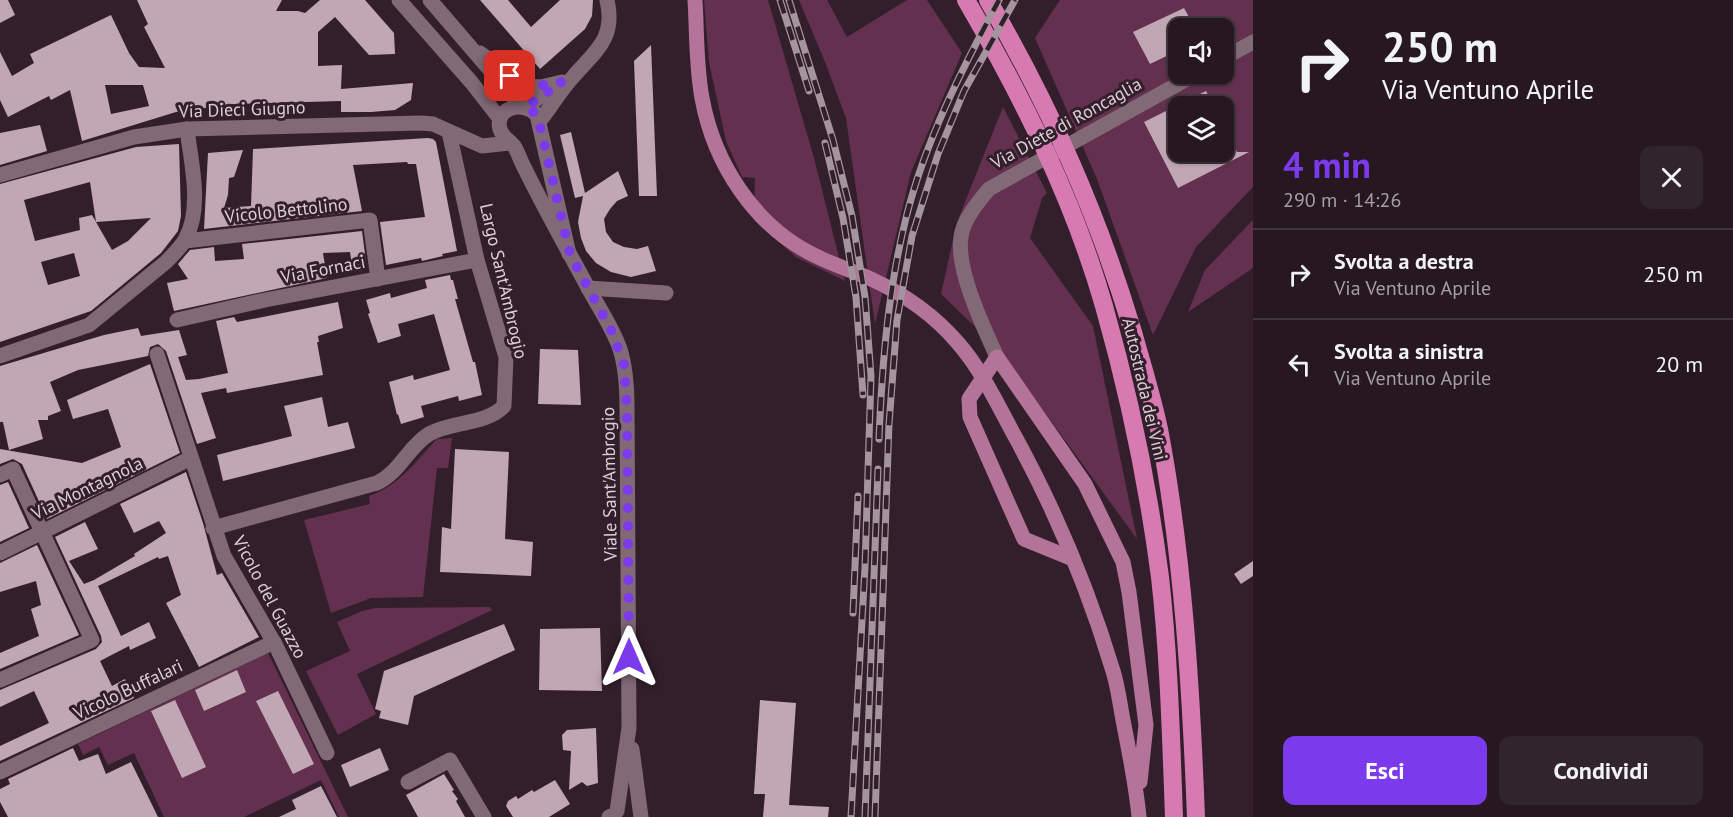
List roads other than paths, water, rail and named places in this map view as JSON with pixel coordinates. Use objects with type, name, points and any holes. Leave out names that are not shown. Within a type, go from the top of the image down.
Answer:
[{"type":"highway","name":"Autostrada dei Vini","points":[[966,0],[1018,95],[1040,141],[1076,226],[1104,304],[1140,454],[1158,566],[1166,641],[1174,817]]},
{"type":"highway","name":"Autostrada dei Vini","points":[[988,0],[1040,93],[1090,204],[1120,288],[1150,392],[1169,488],[1186,631],[1196,817]]},
{"type":"main road","points":[[695,0],[702,98],[709,128],[720,157],[735,182],[770,225],[790,241],[815,256],[871,279],[927,312],[959,343],[980,374],[1026,456],[1073,559],[1113,673],[1139,817]]},
{"type":"main road","points":[[1073,559],[1024,539],[970,417],[969,399],[997,357],[1085,484],[1123,562],[1146,725],[1137,800]]},
{"type":"street","name":"Viale Sant'Ambrogio","points":[[399,0],[472,83],[499,123],[504,137],[511,144],[620,348],[627,386],[629,728],[641,817]]},
{"type":"street","name":"Viale Sant'Ambrogio","points":[[430,0],[523,106],[532,110],[539,125],[570,254]]},
{"type":"street","points":[[486,146],[508,110],[523,106],[567,79],[592,57],[606,36],[609,14],[607,0]]},
{"type":"street","points":[[1234,52],[1253,42]]},
{"type":"street","points":[[468,45],[526,86],[541,87],[567,79]]},
{"type":"street","points":[[511,144],[524,145],[534,139],[539,125],[567,79]]},
{"type":"street","name":"Via Diete di Roncaglia","points":[[997,357],[972,298],[961,253],[961,235],[975,206],[989,189],[1178,84]]},
{"type":"street","name":"Via Dieci Giugno","points":[[0,175],[134,138],[187,129],[421,123],[433,124],[482,146],[511,144]]},
{"type":"street","points":[[0,356],[88,325],[166,262],[184,241],[190,228],[194,192],[187,129]]},
{"type":"street","name":"Largo Sant'Ambrogio","points":[[213,528],[377,483],[396,470],[419,442],[430,434],[499,411],[504,406],[506,357],[477,260],[449,132]]},
{"type":"street","name":"Vicolo Bettolino","points":[[184,241],[370,220],[378,279]]},
{"type":"street","name":"Via Fornaci","points":[[177,320],[265,300],[477,260]]},
{"type":"street","points":[[588,288],[666,293]]},
{"type":"street","name":"Vicolo del Guazzo","points":[[157,354],[224,556],[274,642],[327,753]]},
{"type":"street","name":"Via Montagnola","points":[[0,553],[191,458]]},
{"type":"street","points":[[0,475],[13,469],[40,532],[92,640],[0,680]]},
{"type":"street","name":"Vicolo Buffalari","points":[[0,772],[274,642]]},
{"type":"street","name":"Viale Sant'Ambrogio","points":[[612,815],[629,728]]},
{"type":"street","points":[[408,782],[450,760],[484,817]]},
{"type":"street","name":"Viale Sant'Ambrogio","points":[[612,815],[628,809],[634,810],[641,817]]},
{"type":"railway","points":[[780,0],[809,91]]},
{"type":"railway","points":[[789,0],[833,140],[852,216],[865,297],[871,376],[865,567],[851,817]]},
{"type":"railway","points":[[879,439],[887,328],[906,218],[934,133],[958,79],[999,0]]},
{"type":"railway","points":[[875,817],[889,424],[897,320],[912,236],[938,154],[964,91],[1015,0]]},
{"type":"railway","points":[[825,143],[843,218],[856,297],[863,395]]},
{"type":"railway","points":[[865,817],[878,469]]},
{"type":"railway","points":[[853,613],[858,496]]}]
